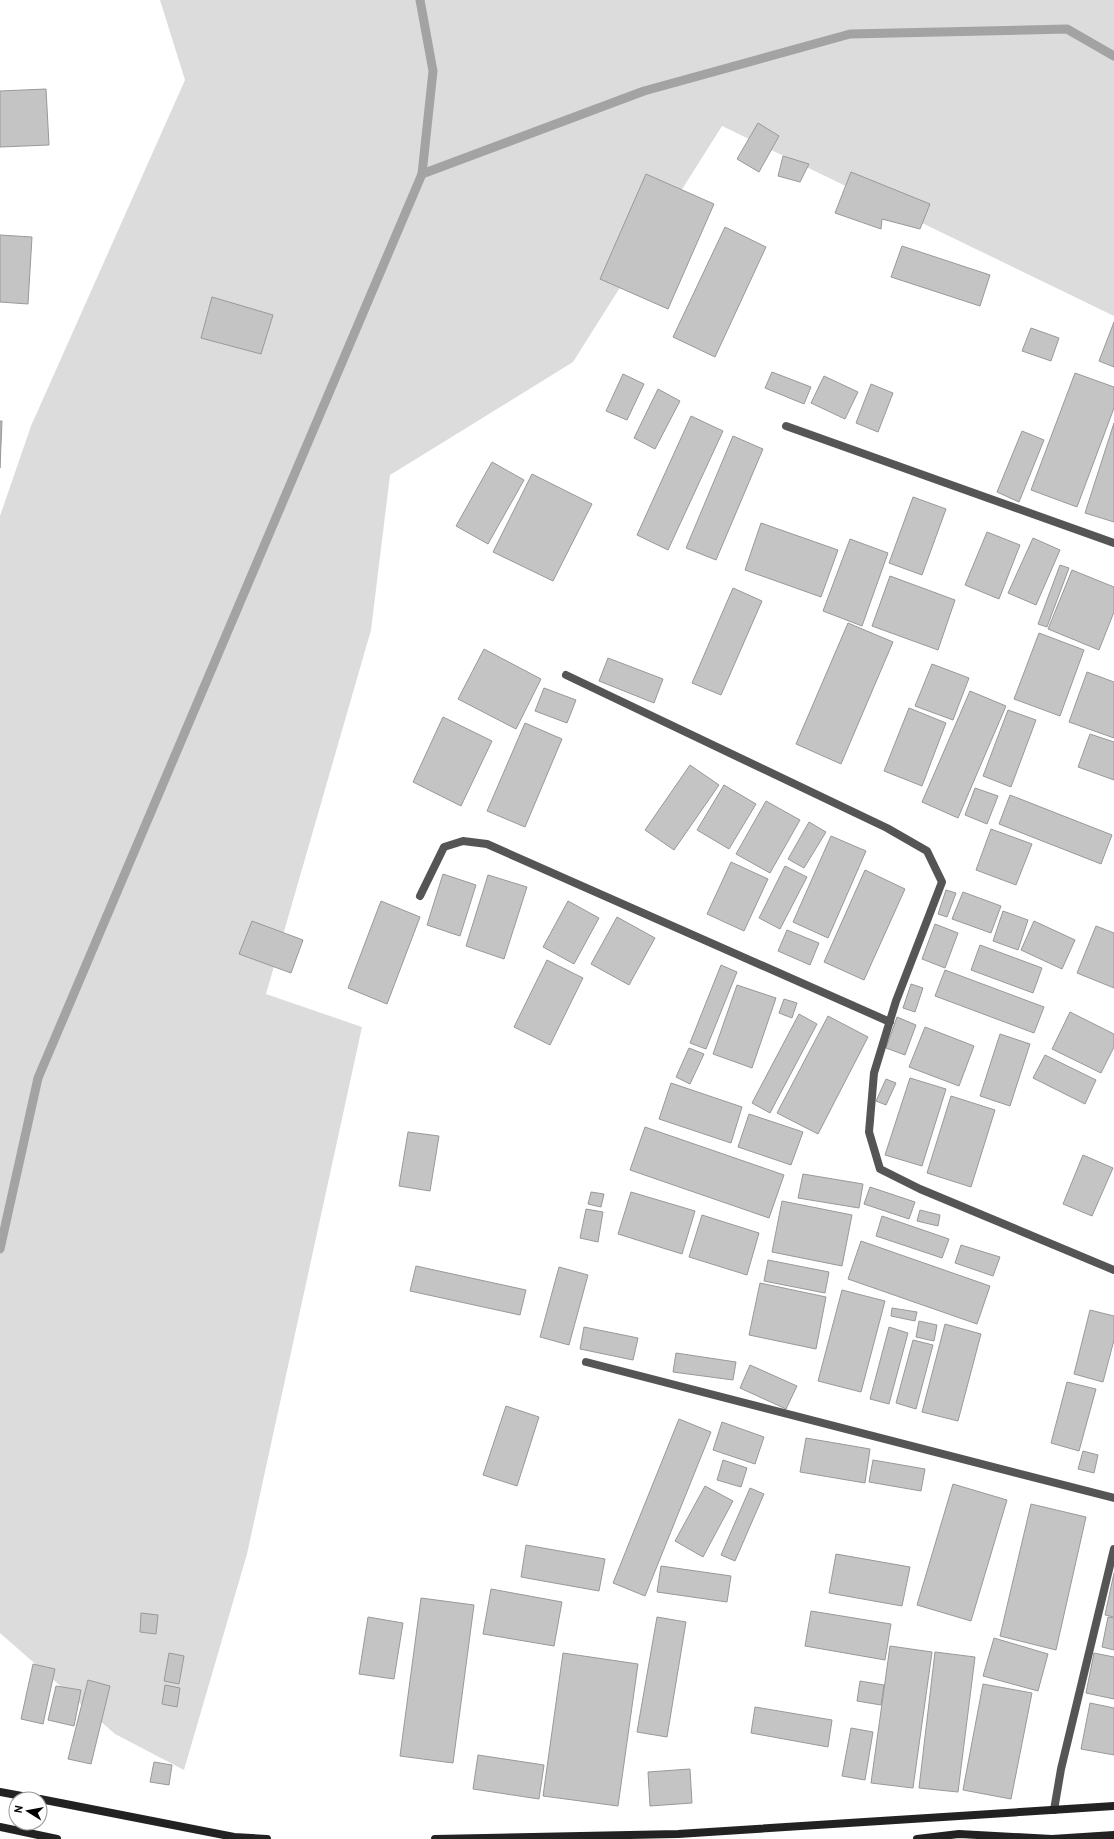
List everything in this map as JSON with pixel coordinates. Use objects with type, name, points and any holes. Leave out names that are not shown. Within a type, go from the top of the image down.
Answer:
[{"type":"main road","points":[[48,1801],[234,1837],[266,1839]]},
{"type":"main road","points":[[435,1839],[678,1834],[1114,1806]]},
{"type":"main road","points":[[0,1827],[57,1839]]},
{"type":"main road","points":[[917,1839],[959,1834],[1052,1839],[1114,1835]]},
{"type":"street","points":[[786,426],[1114,543]]},
{"type":"street","points":[[566,675],[887,828],[927,851],[942,882],[896,1001],[874,1073],[870,1132],[880,1169],[920,1189],[1114,1270]]},
{"type":"street","points":[[420,896],[444,847],[463,841],[486,844],[890,1022]]},
{"type":"street","points":[[586,1362],[1114,1498]]},
{"type":"street","points":[[1054,1810],[1061,1769],[1114,1549]]},
{"type":"shaded area","points":[[160,0],[1114,0],[1114,316],[722,126],[573,362],[390,475],[371,630],[266,994],[362,1027],[247,1554],[184,1770],[115,1734],[0,1633],[0,516],[31,426],[185,80]]},
{"type":"building","points":[[46,89],[49,145],[0,147],[0,91]]},
{"type":"building","points":[[758,123],[779,136],[759,172],[737,159]]},
{"type":"building","points":[[783,156],[809,164],[800,182],[778,176]]},
{"type":"building","points":[[851,172],[930,204],[920,229],[882,219],[881,229],[835,213]]},
{"type":"building","points":[[646,174],[714,204],[668,309],[600,279]]},
{"type":"building","points":[[725,227],[766,247],[715,357],[673,337]]},
{"type":"building","points":[[0,235],[32,237],[28,304],[0,302]]},
{"type":"building","points":[[902,246],[990,275],[980,306],[891,277]]},
{"type":"building","points":[[212,297],[273,315],[261,354],[201,338]]},
{"type":"building","points":[[1114,322],[1114,367],[1099,361]]},
{"type":"building","points":[[1031,328],[1059,338],[1051,361],[1022,351]]},
{"type":"building","points":[[772,372],[811,387],[804,404],[765,388]]},
{"type":"building","points":[[1075,373],[1114,387],[1114,408],[1077,507],[1031,490]]},
{"type":"building","points":[[623,374],[644,384],[627,420],[606,411]]},
{"type":"building","points":[[824,376],[858,392],[845,419],[811,403]]},
{"type":"building","points":[[871,384],[893,393],[878,432],[856,423]]},
{"type":"building","points":[[658,389],[680,401],[655,449],[634,438]]},
{"type":"building","points":[[691,416],[723,431],[668,550],[637,535]]},
{"type":"building","points":[[0,421],[2,421],[0,468]]},
{"type":"building","points":[[1114,423],[1114,522],[1085,513]]},
{"type":"building","points":[[1022,431],[1044,440],[1019,502],[997,492]]},
{"type":"building","points":[[733,436],[763,449],[716,560],[686,548]]},
{"type":"building","points":[[492,462],[524,480],[488,544],[456,526]]},
{"type":"building","points":[[532,474],[592,504],[553,581],[493,552]]},
{"type":"building","points":[[913,497],[946,509],[922,575],[889,563]]},
{"type":"building","points":[[761,523],[838,550],[821,597],[745,570]]},
{"type":"building","points":[[987,532],[1020,545],[999,599],[965,585]]},
{"type":"building","points":[[1033,538],[1060,550],[1036,605],[1008,593]]},
{"type":"building","points":[[850,539],[888,553],[862,626],[823,611]]},
{"type":"building","points":[[1060,565],[1069,568],[1047,627],[1038,624]]},
{"type":"building","points":[[1072,570],[1114,587],[1114,612],[1099,650],[1048,629]]},
{"type":"building","points":[[890,576],[955,600],[938,650],[872,626]]},
{"type":"building","points":[[733,588],[762,601],[721,695],[692,683]]},
{"type":"building","points":[[848,623],[893,642],[841,764],[796,744]]},
{"type":"building","points":[[1039,633],[1084,650],[1060,716],[1014,699]]},
{"type":"building","points":[[484,649],[541,679],[516,729],[458,699]]},
{"type":"building","points":[[608,658],[663,679],[654,703],[599,681]]},
{"type":"building","points":[[932,664],[969,678],[953,720],[915,706]]},
{"type":"building","points":[[1087,672],[1114,682],[1114,738],[1069,722]]},
{"type":"building","points":[[544,688],[576,700],[567,723],[535,711]]},
{"type":"building","points":[[970,691],[1006,706],[958,818],[922,802]]},
{"type":"building","points":[[909,708],[946,723],[922,786],[884,771]]},
{"type":"building","points":[[1008,710],[1036,720],[1011,787],[983,776]]},
{"type":"building","points":[[443,717],[492,741],[461,806],[413,782]]},
{"type":"building","points":[[525,723],[562,739],[525,827],[487,811]]},
{"type":"building","points":[[1090,734],[1114,742],[1114,780],[1078,767]]},
{"type":"building","points":[[690,765],[719,785],[674,850],[645,830]]},
{"type":"building","points":[[724,785],[756,804],[729,849],[697,830]]},
{"type":"building","points":[[975,788],[998,796],[987,824],[965,815]]},
{"type":"building","points":[[1010,795],[1112,835],[1101,864],[999,824]]},
{"type":"building","points":[[766,801],[800,820],[770,873],[736,854]]},
{"type":"building","points":[[809,822],[826,832],[804,868],[788,859]]},
{"type":"building","points":[[991,829],[1032,844],[1016,885],[976,870]]},
{"type":"building","points":[[831,836],[866,851],[828,938],[793,922]]},
{"type":"building","points":[[731,862],[768,879],[744,931],[707,914]]},
{"type":"building","points":[[785,866],[807,877],[780,929],[759,918]]},
{"type":"building","points":[[865,870],[905,889],[864,980],[824,962]]},
{"type":"building","points":[[443,874],[476,885],[460,936],[427,925]]},
{"type":"building","points":[[488,875],[527,887],[504,959],[466,946]]},
{"type":"building","points":[[946,890],[956,893],[947,917],[938,914]]},
{"type":"building","points":[[963,892],[1001,906],[991,933],[952,919]]},
{"type":"building","points":[[381,901],[420,917],[387,1004],[348,988]]},
{"type":"building","points":[[568,901],[599,918],[574,964],[543,947]]},
{"type":"building","points":[[1003,911],[1028,920],[1018,950],[993,941]]},
{"type":"building","points":[[617,917],[655,938],[629,985],[591,964]]},
{"type":"building","points":[[252,921],[303,940],[291,973],[239,954]]},
{"type":"building","points":[[1034,921],[1075,940],[1062,969],[1021,950]]},
{"type":"building","points":[[935,924],[958,933],[945,968],[922,959]]},
{"type":"building","points":[[1096,926],[1114,933],[1114,988],[1077,973]]},
{"type":"building","points":[[787,930],[819,943],[810,965],[778,951]]},
{"type":"building","points":[[980,945],[1042,968],[1033,993],[971,970]]},
{"type":"building","points":[[547,960],[583,978],[550,1045],[514,1027]]},
{"type":"building","points":[[721,965],[737,972],[706,1049],[690,1043]]},
{"type":"building","points":[[945,970],[1044,1007],[1034,1033],[935,996]]},
{"type":"building","points":[[911,984],[923,988],[915,1012],[903,1008]]},
{"type":"building","points":[[737,985],[776,998],[752,1068],[713,1054]]},
{"type":"building","points":[[784,999],[797,1003],[792,1018],[779,1013]]},
{"type":"building","points":[[1070,1012],[1114,1034],[1114,1047],[1101,1073],[1052,1049]]},
{"type":"building","points":[[799,1014],[817,1024],[770,1113],[752,1103]]},
{"type":"building","points":[[828,1016],[868,1037],[818,1134],[777,1113]]},
{"type":"building","points":[[897,1017],[916,1025],[905,1055],[886,1048]]},
{"type":"building","points":[[925,1027],[974,1046],[959,1086],[909,1067]]},
{"type":"building","points":[[1000,1034],[1030,1044],[1010,1106],[980,1096]]},
{"type":"building","points":[[689,1048],[704,1054],[690,1084],[676,1077]]},
{"type":"building","points":[[1045,1055],[1096,1080],[1085,1104],[1033,1078]]},
{"type":"building","points":[[910,1078],[946,1089],[922,1166],[885,1155]]},
{"type":"building","points":[[886,1079],[896,1083],[886,1105],[876,1101]]},
{"type":"building","points":[[671,1083],[742,1107],[731,1143],[659,1119]]},
{"type":"building","points":[[951,1096],[995,1110],[971,1187],[927,1173]]},
{"type":"building","points":[[749,1114],[803,1132],[791,1165],[738,1147]]},
{"type":"building","points":[[645,1127],[784,1175],[769,1218],[630,1170]]},
{"type":"building","points":[[408,1132],[439,1136],[430,1191],[399,1186]]},
{"type":"building","points":[[1083,1155],[1113,1168],[1092,1216],[1063,1204]]},
{"type":"building","points":[[803,1174],[863,1184],[859,1208],[798,1198]]},
{"type":"building","points":[[870,1187],[915,1202],[909,1219],[864,1204]]},
{"type":"building","points":[[591,1192],[604,1194],[601,1207],[588,1204]]},
{"type":"building","points":[[631,1192],[695,1211],[682,1254],[618,1234]]},
{"type":"building","points":[[782,1201],[852,1215],[842,1266],[772,1252]]},
{"type":"building","points":[[586,1209],[603,1212],[598,1242],[580,1238]]},
{"type":"building","points":[[920,1210],[940,1215],[938,1226],[917,1221]]},
{"type":"building","points":[[702,1215],[759,1233],[747,1275],[689,1257]]},
{"type":"building","points":[[882,1216],[949,1239],[942,1258],[876,1236]]},
{"type":"building","points":[[861,1241],[990,1286],[977,1324],[848,1279]]},
{"type":"building","points":[[961,1245],[1000,1257],[993,1276],[955,1263]]},
{"type":"building","points":[[768,1260],[829,1272],[825,1293],[764,1281]]},
{"type":"building","points":[[416,1266],[526,1290],[520,1315],[410,1291]]},
{"type":"building","points":[[559,1267],[588,1275],[569,1345],[540,1337]]},
{"type":"building","points":[[760,1283],[826,1297],[816,1349],[749,1335]]},
{"type":"building","points":[[842,1290],[885,1301],[861,1392],[818,1381]]},
{"type":"building","points":[[892,1308],[917,1312],[915,1321],[891,1316]]},
{"type":"building","points":[[1090,1310],[1114,1316],[1114,1340],[1103,1382],[1074,1374]]},
{"type":"building","points":[[919,1321],[937,1325],[934,1341],[916,1337]]},
{"type":"building","points":[[945,1324],[981,1334],[958,1421],[922,1412]]},
{"type":"building","points":[[584,1327],[638,1338],[633,1360],[580,1349]]},
{"type":"building","points":[[889,1327],[908,1333],[889,1404],[870,1399]]},
{"type":"building","points":[[913,1340],[933,1345],[916,1409],[896,1403]]},
{"type":"building","points":[[676,1353],[736,1362],[733,1380],[673,1372]]},
{"type":"building","points":[[750,1365],[797,1386],[786,1409],[740,1388]]},
{"type":"building","points":[[1067,1382],[1096,1389],[1079,1451],[1051,1443]]},
{"type":"building","points":[[506,1406],[539,1417],[517,1486],[483,1475]]},
{"type":"building","points":[[679,1419],[711,1432],[645,1596],[613,1583]]},
{"type":"building","points":[[722,1422],[764,1437],[755,1464],[713,1450]]},
{"type":"building","points":[[806,1438],[870,1449],[865,1483],[800,1472]]},
{"type":"building","points":[[1083,1451],[1098,1455],[1094,1473],[1078,1469]]},
{"type":"building","points":[[723,1460],[747,1468],[741,1487],[717,1480]]},
{"type":"building","points":[[873,1460],[925,1469],[921,1491],[869,1482]]},
{"type":"building","points":[[953,1484],[1007,1500],[971,1621],[917,1605]]},
{"type":"building","points":[[705,1486],[733,1501],[703,1557],[675,1541]]},
{"type":"building","points":[[750,1488],[764,1494],[735,1561],[721,1555]]},
{"type":"building","points":[[1031,1504],[1086,1517],[1056,1650],[1000,1636]]},
{"type":"building","points":[[526,1545],[605,1559],[599,1591],[521,1577]]},
{"type":"building","points":[[836,1554],[910,1567],[902,1606],[829,1593]]},
{"type":"building","points":[[661,1566],[731,1576],[727,1602],[657,1592]]},
{"type":"building","points":[[1114,1573],[1114,1617],[1105,1615]]},
{"type":"building","points":[[491,1589],[562,1602],[554,1646],[483,1634]]},
{"type":"building","points":[[421,1598],[474,1605],[453,1763],[400,1756]]},
{"type":"building","points":[[811,1611],[891,1624],[885,1660],[805,1646]]},
{"type":"building","points":[[141,1613],[158,1615],[156,1634],[140,1632]]},
{"type":"building","points":[[368,1617],[403,1623],[394,1679],[359,1674]]},
{"type":"building","points":[[657,1617],[686,1622],[667,1737],[637,1732]]},
{"type":"building","points":[[1108,1617],[1114,1618],[1114,1650],[1102,1647]]},
{"type":"building","points":[[994,1638],[1048,1654],[1038,1691],[983,1676]]},
{"type":"building","points":[[890,1646],[932,1652],[913,1788],[871,1783]]},
{"type":"building","points":[[935,1652],[975,1657],[958,1792],[919,1788]]},
{"type":"building","points":[[169,1653],[184,1656],[179,1684],[164,1681]]},
{"type":"building","points":[[563,1653],[638,1664],[618,1806],[543,1796]]},
{"type":"building","points":[[1094,1653],[1114,1657],[1114,1699],[1086,1693]]},
{"type":"building","points":[[33,1664],[55,1669],[43,1724],[21,1719]]},
{"type":"building","points":[[88,1680],[110,1686],[91,1764],[68,1759]]},
{"type":"building","points":[[860,1681],[884,1685],[881,1705],[857,1701]]},
{"type":"building","points":[[983,1684],[1032,1693],[1011,1799],[963,1790]]},
{"type":"building","points":[[165,1685],[180,1688],[177,1707],[162,1704]]},
{"type":"building","points":[[56,1686],[81,1690],[74,1726],[48,1720]]},
{"type":"building","points":[[1090,1703],[1114,1708],[1114,1755],[1081,1749]]},
{"type":"building","points":[[755,1707],[832,1720],[828,1747],[751,1733]]},
{"type":"building","points":[[851,1728],[873,1732],[865,1780],[842,1776]]},
{"type":"building","points":[[478,1755],[544,1765],[539,1799],[473,1789]]},
{"type":"building","points":[[154,1762],[172,1765],[169,1785],[150,1782]]},
{"type":"building","points":[[690,1769],[692,1803],[650,1806],[648,1772]]},
{"type":"waterway","points":[[0,1249],[38,1078],[422,174],[433,71],[420,0]]},
{"type":"waterway","points":[[422,174],[644,91],[850,34],[1067,29],[1114,56]]}]
